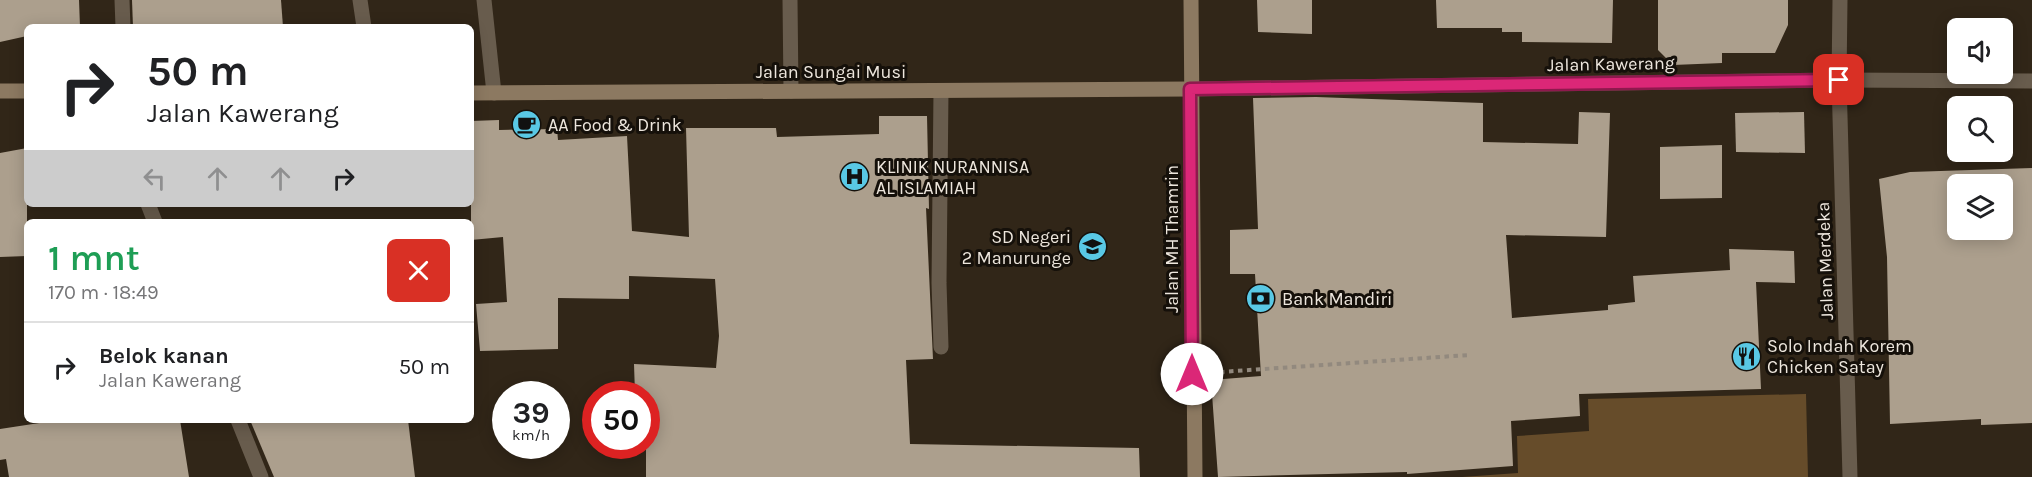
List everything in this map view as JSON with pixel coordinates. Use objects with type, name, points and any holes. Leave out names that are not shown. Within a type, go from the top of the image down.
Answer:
[{"type":"street","points":[[122,0],[123,24]]},
{"type":"street","points":[[360,0],[364,24]]},
{"type":"street","points":[[484,0],[494,93]]},
{"type":"street","points":[[790,0],[790,91]]},
{"type":"street","name":"Jalan MH Thamrin","points":[[1191,0],[1192,374],[1195,477]]},
{"type":"street","name":"Jalan Merdeka","points":[[1840,0],[1839,80],[1850,477]]},
{"type":"street","name":"Jalan Kawerang","points":[[1190,89],[1839,80],[2032,81]]},
{"type":"street","name":"Jalan Sungai Musi","points":[[474,93],[1190,89]]},
{"type":"street","points":[[0,91],[24,91]]},
{"type":"street","points":[[941,91],[939,283],[941,347]]},
{"type":"street","points":[[239,423],[261,477]]},
{"type":"path","points":[[1192,374],[1469,355]]},
{"type":"shaded area","points":[[1806,394],[1808,477],[1462,477],[1518,473],[1517,436],[1589,431],[1588,399]]},
{"type":"building","points":[[0,0],[79,0],[80,24],[24,24],[24,37],[0,42]]},
{"type":"building","points":[[132,0],[281,0],[283,24],[133,24]]},
{"type":"building","points":[[1257,0],[1312,0],[1312,34],[1258,32]]},
{"type":"building","points":[[1436,0],[1613,0],[1612,43],[1522,42],[1522,32],[1502,32],[1502,28],[1437,28]]},
{"type":"building","points":[[1658,0],[1788,0],[1788,25],[1775,53],[1722,53],[1722,63],[1673,65],[1658,50]]},
{"type":"building","points":[[1316,97],[1483,103],[1483,142],[1578,144],[1579,112],[1610,113],[1606,237],[1506,235],[1512,318],[1608,310],[1608,305],[1635,302],[1633,276],[1730,270],[1729,249],[1794,251],[1795,283],[1756,282],[1761,389],[1579,394],[1580,416],[1511,421],[1513,466],[1407,474],[1407,472],[1218,477],[1211,380],[1261,376],[1255,274],[1230,274],[1230,230],[1258,229],[1253,98]]},
{"type":"building","points":[[1804,112],[1805,153],[1736,152],[1735,113]]},
{"type":"building","points":[[879,116],[927,116],[929,209],[926,208],[933,359],[906,360],[910,444],[1139,448],[1140,477],[646,477],[646,459],[660,459],[660,381],[635,381],[634,364],[716,368],[719,336],[715,279],[629,276],[629,299],[558,298],[558,349],[480,351],[476,304],[507,302],[503,237],[474,240],[474,219],[471,219],[471,207],[474,207],[474,121],[499,120],[499,130],[557,129],[558,140],[627,136],[632,231],[689,237],[686,128],[776,128],[777,137],[879,134]]},
{"type":"building","points":[[1722,145],[1722,198],[1660,199],[1660,147]]},
{"type":"building","points":[[24,149],[24,207],[27,207],[27,219],[24,219],[24,256],[0,257],[0,153]]},
{"type":"building","points":[[2032,168],[2032,423],[1981,425],[1981,419],[1890,424],[1887,257],[1879,179],[1910,172]]},
{"type":"building","points":[[39,423],[180,423],[189,477],[9,477],[6,459],[0,460],[0,429]]},
{"type":"building","points":[[251,423],[408,423],[415,477],[274,477]]},
{"type":"place","name":"AA Food & Drink","points":[[527,125]]},
{"type":"place","name":"KLINIK NURANNISA AL ISLAMIAH","points":[[855,177]]},
{"type":"place","name":"SD Negeri 2 Manurunge","points":[[1092,247]]},
{"type":"place","name":"Bank Mandiri","points":[[1261,299]]},
{"type":"place","name":"Solo Indah Korem Chicken Satay","points":[[1746,356]]},
{"type":"route","points":[[1192,374],[1190,89],[1839,80]]}]
